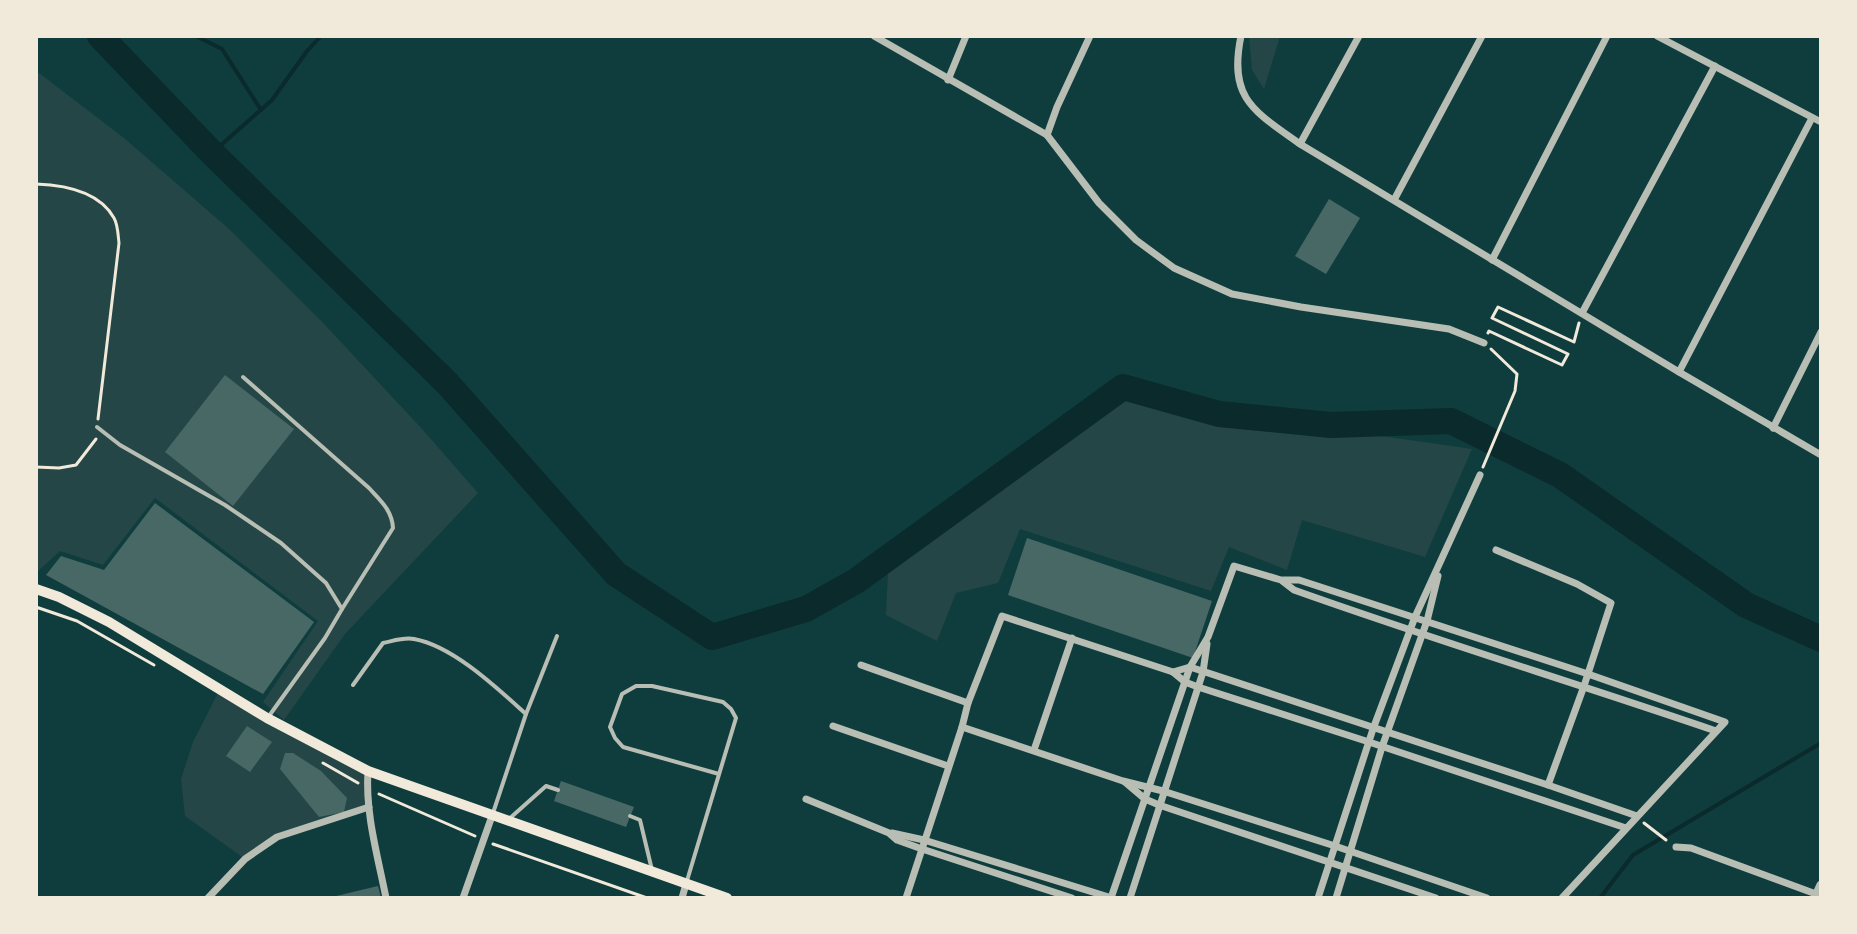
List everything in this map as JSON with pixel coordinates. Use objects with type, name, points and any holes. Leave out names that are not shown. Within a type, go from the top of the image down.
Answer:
[{"type":"main road","points":[[36,589],[109,622],[267,718],[368,771],[727,898]]},
{"type":"street","points":[[874,36],[1047,135],[1099,203],[1136,240],[1174,268],[1232,294],[1449,329],[1484,343]]},
{"type":"street","points":[[948,80],[966,36]]},
{"type":"street","points":[[1047,135],[1090,36]]},
{"type":"street","points":[[1241,36],[1237,72],[1243,96],[1259,115],[1300,144],[1821,455]]},
{"type":"street","points":[[1300,144],[1359,36]]},
{"type":"street","points":[[1394,200],[1482,36]]},
{"type":"street","points":[[1492,260],[1607,36]]},
{"type":"street","points":[[1657,36],[1821,122]]},
{"type":"street","points":[[1582,313],[1715,66]]},
{"type":"street","points":[[1679,372],[1812,118]]},
{"type":"street","points":[[1773,428],[1821,332]]},
{"type":"street","points":[[1318,898],[1373,729],[1415,617],[1480,475]]},
{"type":"street","points":[[1496,550],[1577,584],[1611,603],[1548,785]]},
{"type":"street","points":[[1336,898],[1382,747],[1427,621],[1443,558]]},
{"type":"street","points":[[806,799],[889,833],[924,840],[1111,898],[1190,667],[1208,637],[1234,566],[1281,580],[1299,580],[1725,722],[1562,898]]},
{"type":"street","points":[[1281,580],[1294,590],[1410,631],[1716,731]]},
{"type":"street","points":[[906,898],[968,703],[1002,616],[1173,672],[1185,682],[1198,687],[1626,828]]},
{"type":"street","points":[[1130,898],[1203,672],[1208,637]]},
{"type":"street","points":[[1034,750],[1072,638]]},
{"type":"street","points":[[861,665],[968,703]]},
{"type":"street","points":[[1173,672],[1190,667],[1637,816]]},
{"type":"street","points":[[833,726],[948,766]]},
{"type":"street","points":[[962,727],[1487,898]]},
{"type":"street","points":[[368,771],[369,807],[386,898]]},
{"type":"street","points":[[1123,781],[1145,799],[1159,805],[1436,898]]},
{"type":"street","points":[[208,898],[245,859],[277,837],[369,807]]},
{"type":"street","points":[[463,898],[492,816]]},
{"type":"street","points":[[889,833],[897,840],[922,849],[1072,898]]},
{"type":"street","points":[[1676,847],[1691,848],[1817,892]]},
{"type":"street","points":[[682,898],[686,884]]},
{"type":"lane","points":[[243,377],[369,488],[387,507],[393,528],[325,638],[267,718]]},
{"type":"lane","points":[[97,427],[120,445],[225,505],[281,543],[326,583],[342,609]]},
{"type":"lane","points":[[492,816],[526,714],[557,636]]},
{"type":"lane","points":[[353,685],[383,643],[411,638],[437,646],[486,678],[526,714]]},
{"type":"lane","points":[[686,884],[736,718],[723,702],[652,686],[636,686],[622,694],[610,727],[623,747],[719,774]]},
{"type":"lane","points":[[507,821],[546,786],[558,790]]},
{"type":"lane","points":[[630,816],[640,820],[652,872]]},
{"type":"path","points":[[36,184],[60,185],[103,203],[116,220],[119,243],[96,439],[76,465],[36,467]]},
{"type":"path","points":[[1480,475],[1515,391],[1517,374],[1484,343],[1489,331],[1562,365],[1568,354],[1492,318],[1498,307],[1574,342],[1582,313]]},
{"type":"path","points":[[1647,825],[1657,833]]},
{"type":"shaded area","points":[[1249,36],[1280,36],[1264,89],[1252,70]]},
{"type":"shaded area","points":[[39,73],[124,138],[229,229],[326,326],[478,493],[345,634],[284,720],[263,702],[318,621],[155,498],[103,565],[60,551],[36,573],[36,74]]},
{"type":"shaded area","points":[[1118,398],[1472,449],[1425,557],[1302,520],[1287,570],[1229,547],[1211,591],[1020,529],[998,583],[956,593],[937,641],[886,615],[888,572]]},
{"type":"shaded area","points":[[221,687],[368,771],[369,807],[277,837],[245,859],[185,816],[181,779],[193,742]]},
{"type":"building","points":[[1329,199],[1360,218],[1326,274],[1295,256]]},
{"type":"building","points":[[225,375],[294,429],[233,506],[165,452]]},
{"type":"building","points":[[155,503],[314,622],[263,694],[46,575],[61,556],[104,570]]},
{"type":"building","points":[[1027,538],[1212,601],[1193,658],[1008,595]]},
{"type":"building","points":[[247,726],[272,742],[250,772],[226,756]]},
{"type":"building","points":[[285,753],[293,753],[321,771],[347,798],[344,812],[319,817],[280,769]]},
{"type":"building","points":[[561,781],[634,807],[626,827],[554,801]]},
{"type":"building","points":[[378,886],[381,898],[332,898],[332,897]]},
{"type":"waterway","points":[[100,36],[212,153],[447,383],[616,574],[712,637],[806,609],[856,581],[1123,387],[1219,414],[1331,425],[1451,421],[1560,475],[1746,605],[1821,639]]},
{"type":"waterway","points":[[196,36],[222,49],[261,110]]},
{"type":"waterway","points":[[212,153],[272,100],[321,36]]},
{"type":"waterway","points":[[1600,898],[1633,855],[1821,743]]}]
